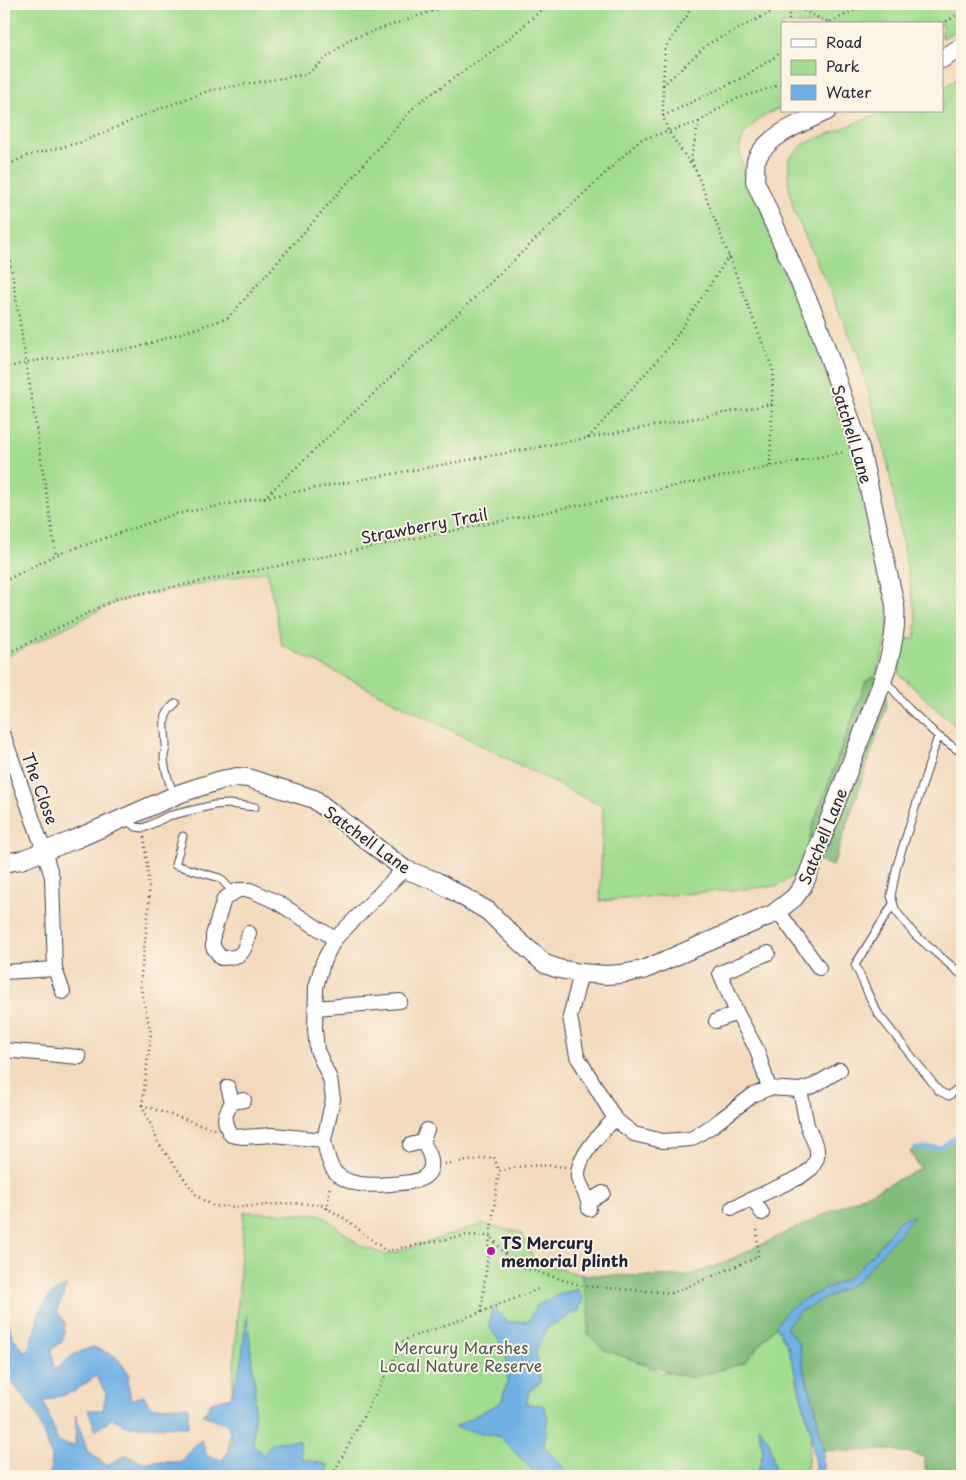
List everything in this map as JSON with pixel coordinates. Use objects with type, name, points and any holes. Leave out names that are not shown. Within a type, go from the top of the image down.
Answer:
[{"type":"street","points":[[944,58],[962,47]]},
{"type":"street","name":"Satchell Lane","points":[[4,864],[76,839],[211,782],[237,777],[259,781],[314,799],[404,869],[436,881],[488,911],[545,964],[559,969],[606,975],[642,970],[764,919],[794,898],[807,877],[883,677],[895,630],[895,604],[860,448],[816,320],[756,181],[756,159],[767,144],[791,128],[825,112]]},
{"type":"street","name":"The Close","points":[[4,738],[52,877],[55,969],[63,992]]},
{"type":"street","points":[[404,869],[336,939],[323,962],[316,988],[315,1029],[317,1050],[330,1079],[333,1099],[324,1140],[327,1156],[337,1174],[354,1183],[373,1185],[420,1180],[431,1166],[430,1155],[419,1139]]},
{"type":"street","points":[[249,933],[244,950],[234,958],[221,958],[213,948],[213,935],[224,899],[238,890],[250,890],[277,902],[336,939]]},
{"type":"street","points":[[778,911],[820,968]]},
{"type":"street","points":[[768,952],[720,973],[737,1013],[757,1050],[769,1088]]},
{"type":"street","points":[[4,972],[55,969]]},
{"type":"street","points":[[581,973],[570,1017],[577,1056],[615,1119],[634,1134],[663,1142],[691,1139],[712,1126],[752,1095],[769,1088],[800,1090],[813,1086],[840,1070]]},
{"type":"street","points":[[316,1008],[400,1001]]},
{"type":"street","points":[[716,1021],[737,1013]]},
{"type":"street","points":[[4,1050],[79,1058]]},
{"type":"street","points":[[228,1087],[238,1101],[225,1114],[225,1125],[231,1135],[324,1140]]},
{"type":"street","points":[[732,1208],[757,1206],[812,1168],[817,1158],[817,1149],[807,1124],[800,1090]]},
{"type":"street","points":[[603,1193],[589,1205],[578,1178],[579,1169],[585,1154],[602,1130],[615,1119]]},
{"type":"lane","points":[[883,677],[909,709],[938,736],[962,753]]},
{"type":"lane","points":[[174,796],[164,758],[166,745],[164,724],[170,708],[176,703]]},
{"type":"lane","points":[[938,736],[897,864],[891,889],[893,904],[900,918],[915,935],[962,975]]},
{"type":"lane","points":[[123,819],[136,827],[143,828],[168,816],[214,805],[228,804],[255,807]]},
{"type":"lane","points":[[183,836],[176,865],[220,878],[234,893]]},
{"type":"lane","points":[[893,904],[855,965],[871,1002],[939,1091],[949,1096],[962,1084]]},
{"type":"path","points":[[4,167],[26,156],[82,142],[159,109],[212,90],[307,74],[350,39],[452,4]]},
{"type":"path","points":[[4,369],[26,362],[135,348],[228,318],[417,104],[505,42],[548,4]]},
{"type":"path","points":[[687,4],[689,13],[665,48],[663,116],[668,131],[696,172]]},
{"type":"path","points":[[663,85],[708,44],[789,4]]},
{"type":"path","points":[[789,4],[825,22]]},
{"type":"path","points":[[789,4],[789,22]]},
{"type":"path","points":[[829,22],[868,4]]},
{"type":"path","points":[[944,23],[962,12]]},
{"type":"path","points":[[663,116],[744,77],[781,53]]},
{"type":"path","points":[[263,499],[640,140],[698,122],[730,101],[781,84]]},
{"type":"path","points":[[698,122],[691,158],[773,370],[770,466]]},
{"type":"path","points":[[4,221],[56,555]]},
{"type":"path","points":[[588,438],[669,347],[729,256]]},
{"type":"path","points":[[4,581],[56,555],[175,514],[772,404]]},
{"type":"path","name":"Strawberry Trail","points":[[4,655],[118,598],[860,448]]},
{"type":"path","points":[[142,1105],[231,1135]]},
{"type":"path","points":[[431,1166],[494,1157],[498,1171],[481,1312]]},
{"type":"path","points":[[498,1171],[507,1168],[531,1166],[560,1166],[579,1169]]},
{"type":"path","points":[[490,1236],[516,1265],[583,1286],[672,1293],[758,1257],[757,1206]]},
{"type":"path","points":[[332,1476],[404,1340],[542,1288]]},
{"type":"green space","points":[[4,4],[962,4],[962,28],[944,37],[944,22],[781,22],[781,107],[767,114],[753,125],[747,131],[740,145],[740,156],[744,169],[811,318],[856,454],[889,618],[884,651],[811,864],[778,886],[600,901],[603,807],[282,645],[267,571],[120,600],[4,658]]},
{"type":"green space","points":[[962,75],[962,733],[899,674],[901,640],[915,638],[917,622],[886,455],[858,354],[794,211],[788,183],[789,158],[804,144],[883,112],[944,112],[944,88]]},
{"type":"green space","points":[[875,676],[885,691],[886,709],[833,866],[814,860],[809,840],[812,827],[866,681]]},
{"type":"green space","points":[[962,1132],[962,1476],[926,1476],[924,1457],[893,1450],[823,1450],[815,1406],[804,1371],[799,1343],[786,1327],[800,1311],[857,1282],[913,1216],[848,1278],[806,1298],[788,1310],[744,1363],[693,1378],[671,1373],[604,1350],[588,1334],[589,1310],[581,1275],[686,1276],[716,1266],[920,1169],[910,1151],[941,1147]]},
{"type":"green space","name":"Mercury Marshes Local Nature Reserve","points":[[244,1212],[322,1215],[361,1246],[387,1255],[483,1224],[522,1233],[535,1262],[581,1275],[686,1277],[598,1344],[662,1373],[744,1363],[775,1304],[776,1326],[788,1346],[811,1433],[807,1468],[812,1476],[183,1476],[227,1471]]},
{"type":"water","points":[[914,1216],[857,1282],[800,1311],[786,1327],[799,1343],[804,1371],[815,1406],[823,1450],[824,1476],[813,1476],[815,1467],[811,1433],[788,1346],[776,1326],[787,1310],[806,1298],[848,1278],[875,1252],[900,1220]]},
{"type":"water","points":[[67,1285],[57,1311],[65,1322],[63,1341],[52,1349],[54,1370],[75,1354],[93,1347],[115,1356],[129,1373],[128,1383],[131,1400],[144,1395],[150,1407],[188,1406],[188,1427],[127,1426],[112,1418],[96,1431],[88,1410],[103,1410],[106,1393],[96,1376],[73,1392],[44,1401],[58,1442],[75,1446],[76,1415],[87,1451],[107,1465],[126,1455],[142,1462],[181,1462],[191,1448],[202,1440],[207,1456],[223,1460],[233,1442],[227,1424],[203,1415],[211,1402],[231,1397],[241,1364],[247,1315],[255,1387],[253,1446],[264,1455],[271,1443],[299,1440],[302,1459],[328,1465],[327,1476],[255,1468],[183,1476],[50,1476],[52,1458],[36,1413],[6,1375],[4,1311],[13,1337],[26,1353],[36,1330],[38,1315],[48,1297]]},
{"type":"water","points":[[577,1289],[583,1299],[579,1310],[547,1328],[536,1351],[541,1382],[529,1391],[526,1404],[543,1405],[548,1417],[544,1447],[567,1471],[568,1476],[538,1476],[500,1437],[454,1427],[501,1402],[508,1380],[506,1352],[489,1326],[492,1307],[508,1322],[529,1321],[536,1306],[558,1295]]},
{"type":"water","points":[[758,1426],[769,1441],[775,1468],[782,1476],[757,1476],[763,1452]]},
{"type":"waterway","points":[[915,1149],[941,1147],[962,1133]]},
{"type":"place","name":"TS Mercury memorial plinth","points":[[491,1251]]}]
